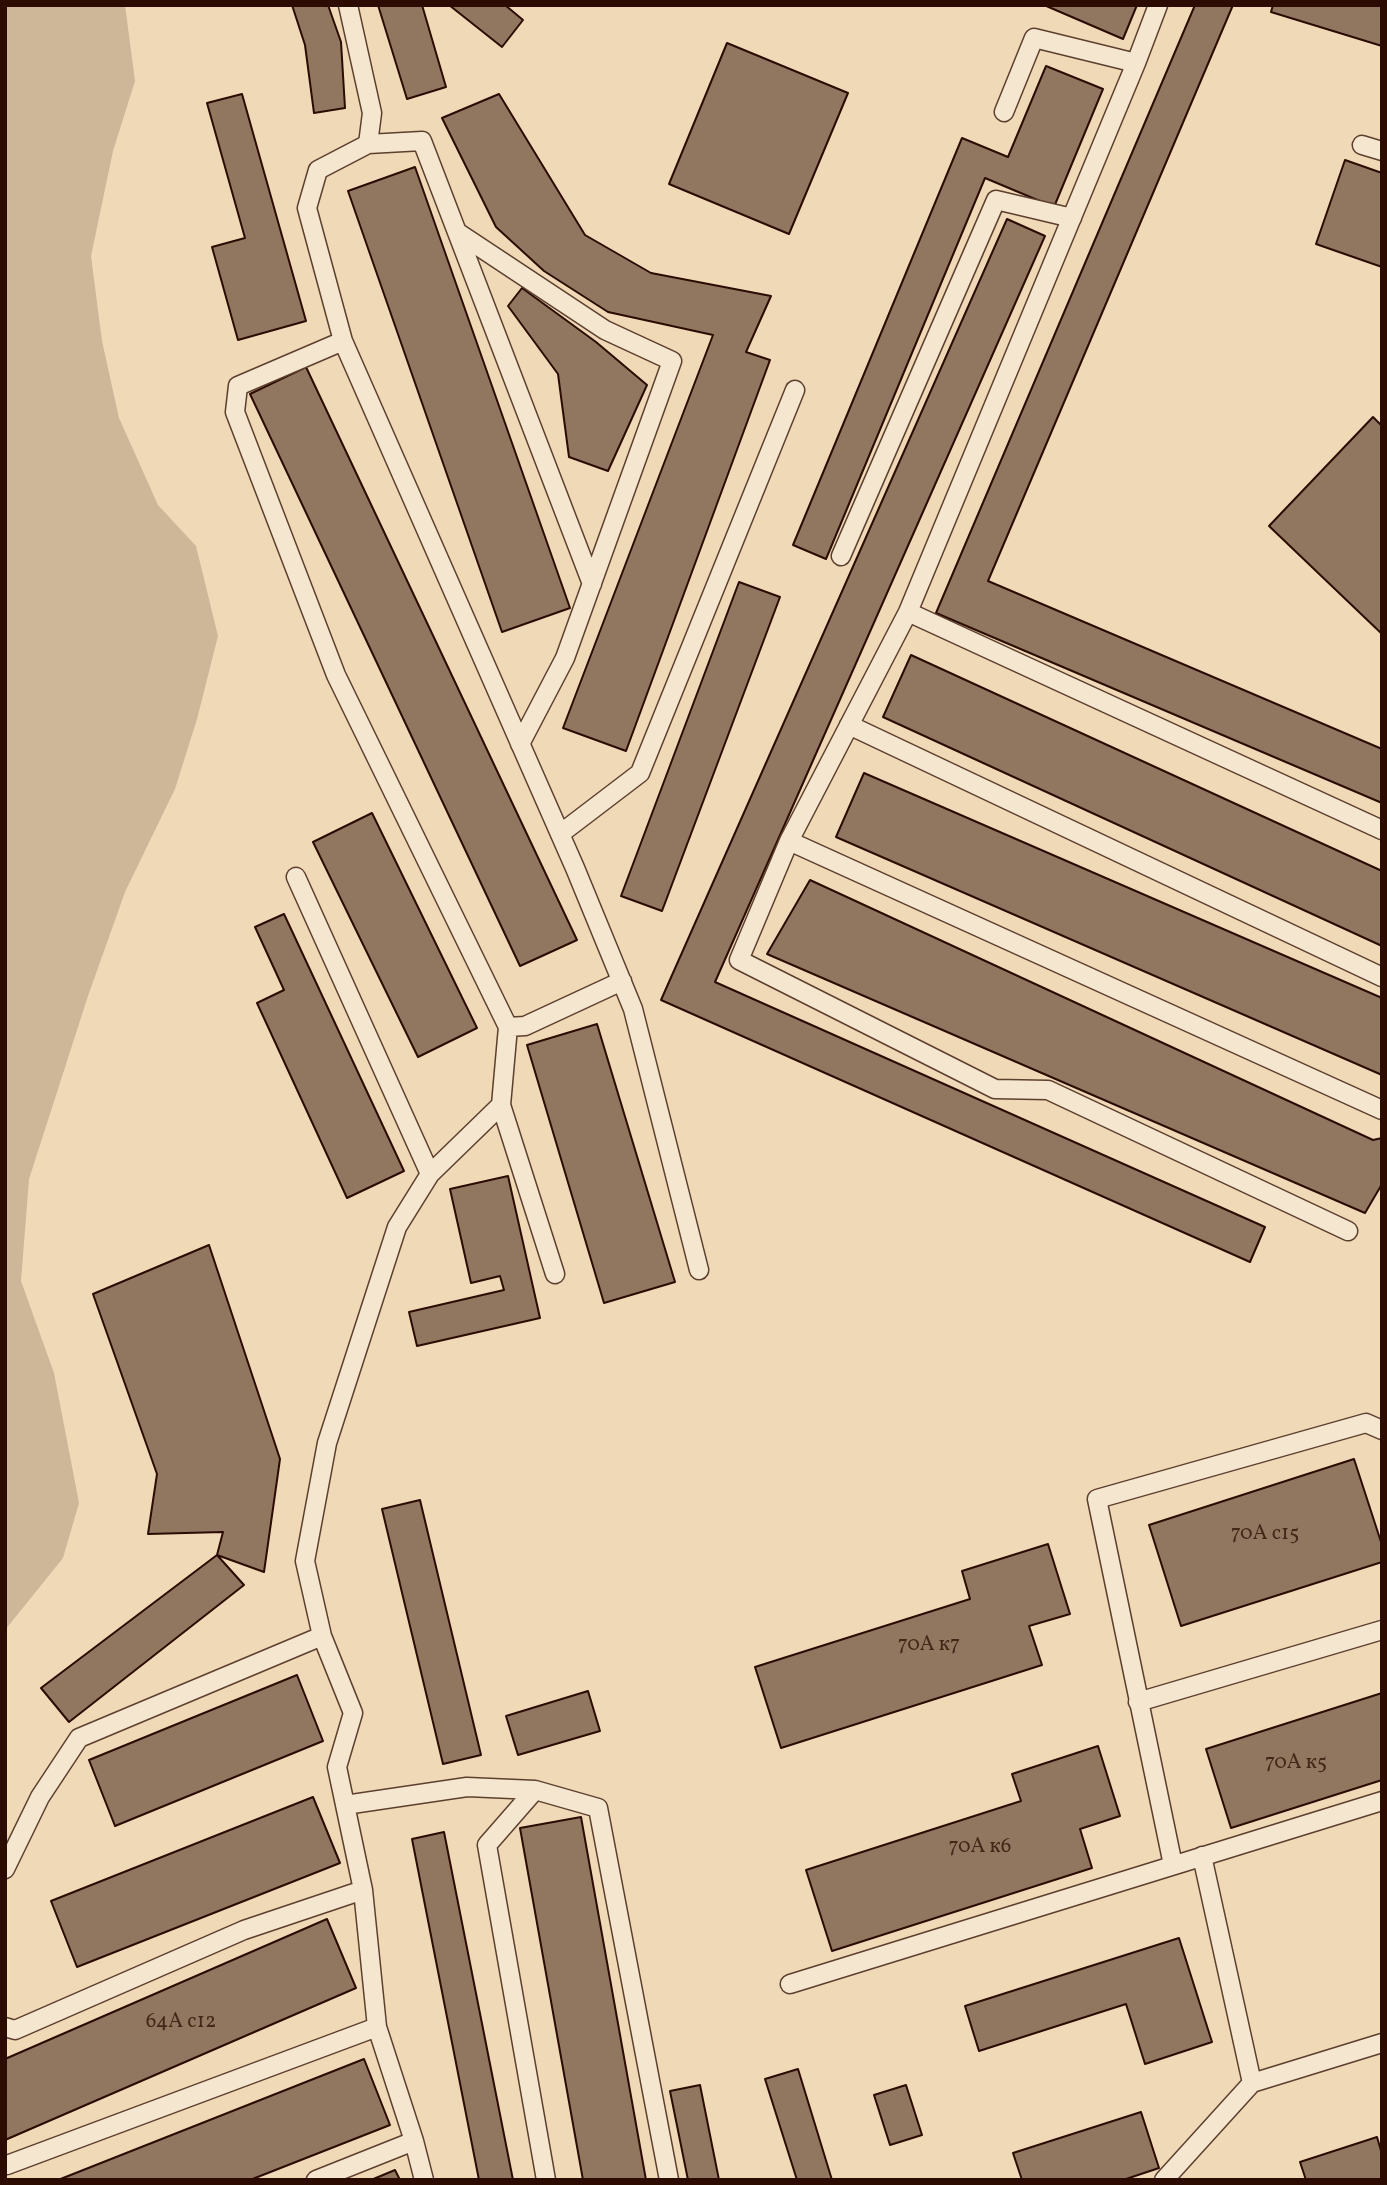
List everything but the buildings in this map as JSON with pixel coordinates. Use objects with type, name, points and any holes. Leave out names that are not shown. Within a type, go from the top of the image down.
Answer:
[{"type":"lane","points":[[348,5],[372,113],[368,144]]},
{"type":"lane","points":[[1158,5],[908,612],[789,841],[739,960],[995,1089],[1048,1090],[1348,1231]]},
{"type":"lane","points":[[1004,111],[1034,38],[1136,63]]},
{"type":"lane","points":[[592,584],[422,141],[368,144],[318,170],[307,208],[343,341],[560,834],[633,1009],[699,1270]]},
{"type":"lane","points":[[1362,145],[1382,151]]},
{"type":"lane","points":[[841,556],[996,200],[1072,218]]},
{"type":"lane","points":[[457,232],[605,330],[672,361],[565,658],[520,744]]},
{"type":"lane","points":[[343,341],[238,386],[235,412],[336,675],[508,1027],[501,1105],[555,1274]]},
{"type":"lane","points":[[560,834],[640,773],[795,390]]},
{"type":"lane","points":[[908,612],[1382,830]]},
{"type":"lane","points":[[849,725],[1382,976]]},
{"type":"lane","points":[[789,841],[1382,1110]]},
{"type":"lane","points":[[296,877],[430,1174]]},
{"type":"lane","points":[[508,1027],[525,1026],[622,981]]},
{"type":"lane","points":[[424,2180],[377,2027],[363,1890],[337,1767],[353,1713],[323,1636],[305,1561],[327,1443],[397,1227],[430,1174],[501,1105]]},
{"type":"lane","points":[[1173,1866],[1097,1499],[1366,1423],[1382,1430]]},
{"type":"lane","points":[[1139,1702],[1382,1630]]},
{"type":"lane","points":[[5,1869],[40,1797],[79,1738],[323,1636]]},
{"type":"lane","points":[[345,1805],[467,1787],[535,1790],[598,1808],[669,2180]]},
{"type":"lane","points":[[535,1790],[487,1844],[546,2180]]},
{"type":"lane","points":[[790,1984],[1382,1801]]},
{"type":"lane","points":[[1202,1856],[1252,2083]]},
{"type":"lane","points":[[5,2027],[15,2029],[244,1930],[363,1890]]},
{"type":"lane","points":[[7,2165],[377,2027]]},
{"type":"lane","points":[[1164,2180],[1252,2083],[1382,2043]]},
{"type":"lane","points":[[316,2180],[414,2141]]},
{"type":"shaded area","points":[[5,5],[125,5],[135,81],[113,151],[91,256],[102,341],[119,418],[158,505],[196,546],[218,636],[197,719],[175,789],[125,892],[29,1179],[21,1281],[54,1373],[79,1503],[63,1558],[5,1630]]}]
